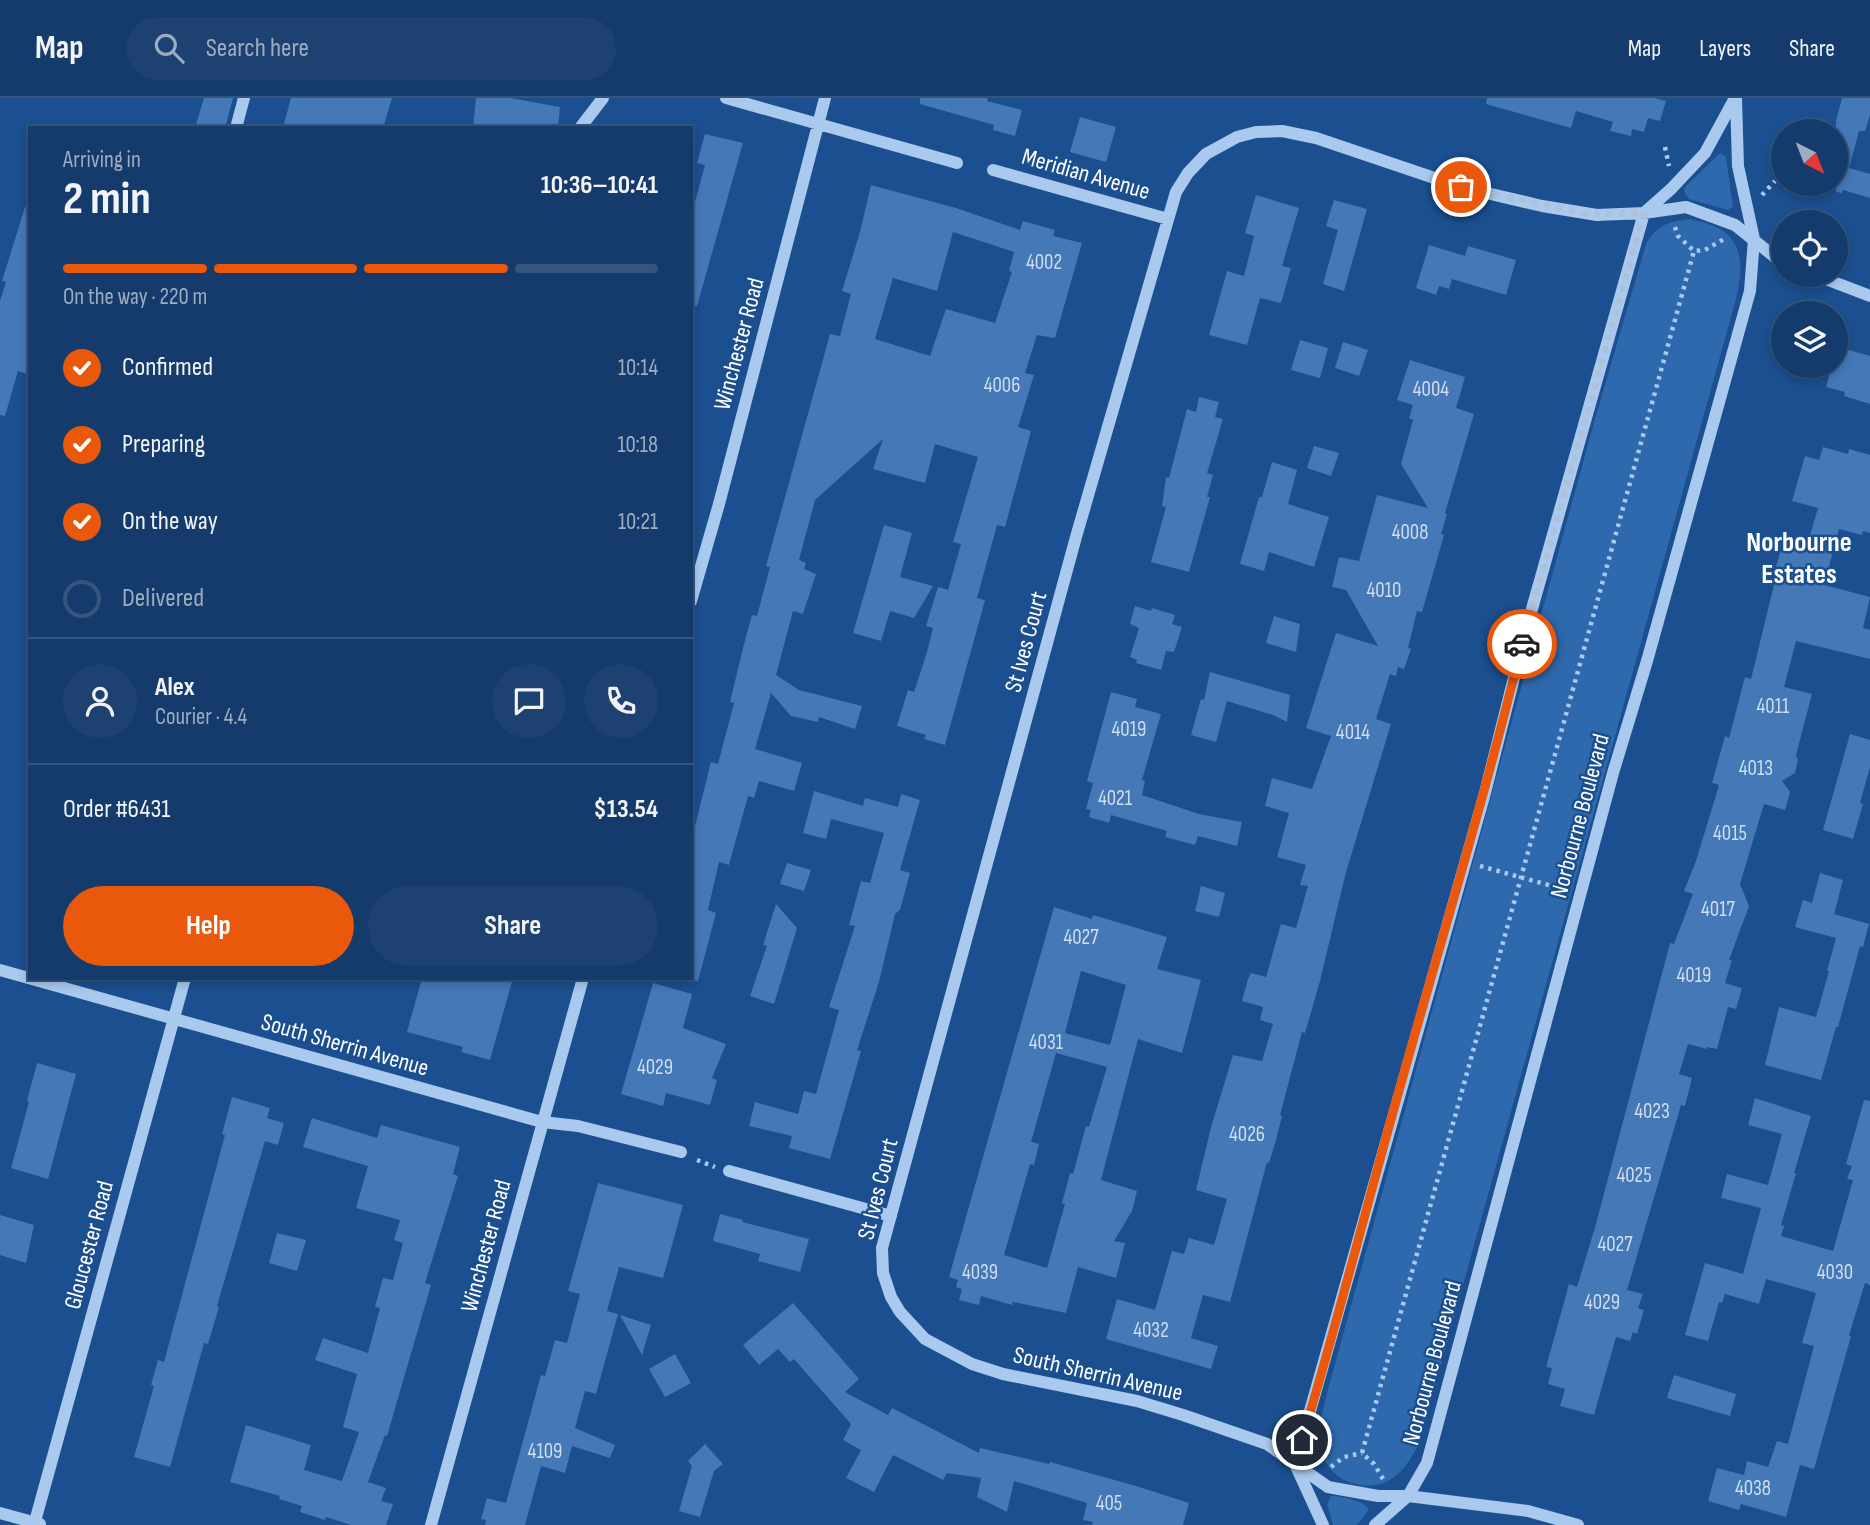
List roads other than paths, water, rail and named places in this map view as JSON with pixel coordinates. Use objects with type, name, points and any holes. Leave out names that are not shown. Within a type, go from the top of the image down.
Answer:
[{"type":"street","points":[[237,126],[244,98]]},
{"type":"street","points":[[582,126],[603,98]]},
{"type":"street","points":[[726,98],[957,163]]},
{"type":"street","name":"Winchester Road","points":[[693,594],[825,98]]},
{"type":"street","name":"Norbourne Boulevard","points":[[1644,213],[1705,153],[1736,98]]},
{"type":"street","name":"Norbourne Boulevard","points":[[1375,1525],[1408,1496],[1427,1463],[1580,894],[1750,291],[1754,239],[1738,166],[1736,98]]},
{"type":"street","name":"St Ives Court","points":[[900,1312],[891,1297],[883,1273],[882,1248],[1076,537],[1176,192],[1188,173],[1206,154],[1237,137],[1256,132],[1282,131],[1316,138],[1461,187],[1542,206],[1597,215],[1644,213]]},
{"type":"street","name":"Meridian Avenue","points":[[993,170],[1168,219]]},
{"type":"street","points":[[1323,1525],[1295,1464],[1338,1320],[1396,1099],[1485,793],[1526,630],[1644,213],[1686,207],[1721,218],[1771,254]]},
{"type":"street","points":[[1846,287],[1870,296]]},
{"type":"street","name":"South Sherrin Avenue","points":[[0,970],[28,978]]},
{"type":"street","name":"South Sherrin Avenue","points":[[36,980],[542,1122],[578,1126],[681,1152]]},
{"type":"street","name":"Gloucester Road","points":[[37,1524],[184,980]]},
{"type":"street","name":"Winchester Road","points":[[431,1525],[582,980]]},
{"type":"street","points":[[729,1171],[891,1216]]},
{"type":"street","name":"South Sherrin Avenue","points":[[900,1312],[925,1339],[972,1364],[1003,1374],[1137,1401],[1267,1444],[1328,1487],[1378,1496],[1408,1496],[1528,1511],[1578,1525]]},
{"type":"street","points":[[0,1513],[37,1524]]},
{"type":"district","name":"Norbourne Estates","points":[[1799,558]]}]
